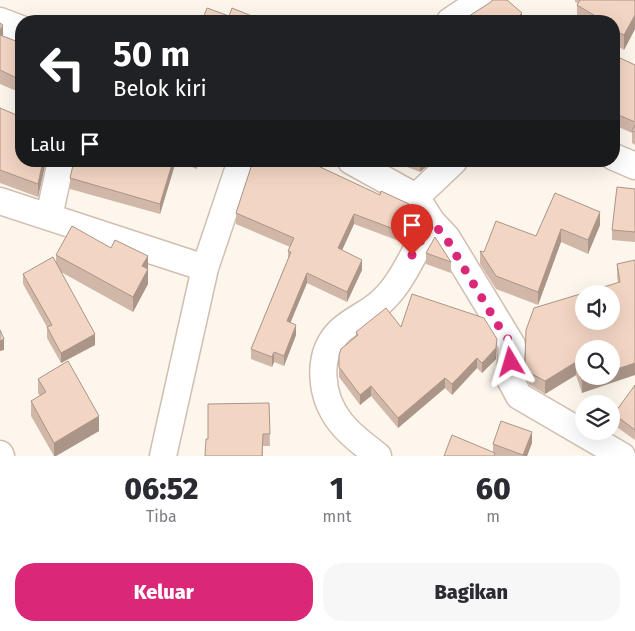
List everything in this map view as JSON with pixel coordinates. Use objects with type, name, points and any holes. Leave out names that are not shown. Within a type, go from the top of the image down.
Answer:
[{"type":"street","points":[[459,15],[482,0]]},
{"type":"street","points":[[0,20],[15,26]]},
{"type":"street","points":[[620,160],[635,166]]},
{"type":"street","points":[[49,218],[60,167]]},
{"type":"street","points":[[163,456],[205,268],[239,167]]},
{"type":"street","points":[[362,167],[416,196],[432,222],[446,238],[512,345],[510,379],[519,396],[622,456]]},
{"type":"street","points":[[416,196],[447,167]]},
{"type":"street","points":[[0,201],[205,268]]},
{"type":"street","points":[[378,456],[341,423],[325,394],[322,368],[330,342],[353,320],[384,299],[397,283],[432,222]]},
{"type":"building","points":[[492,0],[507,0],[522,13],[520,15],[471,15]]},
{"type":"building","points":[[580,0],[635,0],[635,15],[624,35],[620,33],[620,15],[594,15],[577,5]]},
{"type":"building","points":[[207,8],[226,15],[204,15]]},
{"type":"building","points":[[232,8],[249,15],[229,15]]},
{"type":"building","points":[[0,35],[15,41],[15,77],[0,70]]},
{"type":"building","points":[[620,58],[635,65],[635,122],[620,116]]},
{"type":"building","points":[[0,108],[15,114],[15,167],[42,167],[38,184],[0,170]]},
{"type":"building","points":[[73,167],[171,167],[160,204],[70,178]]},
{"type":"building","points":[[251,167],[320,167],[380,195],[381,191],[409,204],[399,231],[354,214],[338,248],[362,260],[347,292],[307,273],[287,321],[296,325],[284,356],[274,352],[272,357],[251,349],[291,252],[288,251],[294,238],[236,213]]},
{"type":"building","points":[[617,187],[635,189],[635,232],[612,230]]},
{"type":"building","points":[[555,193],[600,212],[588,240],[561,229],[538,292],[496,276],[480,251],[484,252],[496,221],[536,236]]},
{"type":"building","points":[[72,226],[111,248],[115,240],[148,256],[142,266],[148,269],[133,297],[56,255]]},
{"type":"building","points":[[435,237],[451,262],[426,253]]},
{"type":"building","points":[[53,257],[95,334],[61,353],[47,327],[52,325],[23,274]]},
{"type":"building","points":[[635,260],[635,363],[620,368],[620,340],[575,340],[575,363],[545,381],[530,373],[525,363],[526,330],[534,308],[575,296],[575,330],[620,330],[620,285],[610,285],[620,282],[617,264]]},
{"type":"building","points":[[412,294],[484,318],[497,339],[496,348],[482,363],[477,358],[452,384],[445,378],[398,418],[371,386],[360,395],[339,367],[339,355],[341,349],[358,335],[356,332],[386,308],[401,327]]},
{"type":"building","points":[[0,330],[4,339],[0,341]]},
{"type":"building","points":[[68,361],[99,416],[54,443],[31,401],[46,392],[38,379]]},
{"type":"building","points":[[635,385],[635,430],[620,419],[620,406]]},
{"type":"building","points":[[269,403],[270,434],[263,434],[262,456],[205,456],[206,439],[208,439],[208,404]]},
{"type":"building","points":[[501,421],[532,432],[523,455],[493,444]]},
{"type":"building","points":[[452,435],[495,453],[494,456],[444,456]]},
{"type":"route","points":[[412,255],[432,222],[446,238],[467,270],[498,325],[512,345],[511,362]]}]
